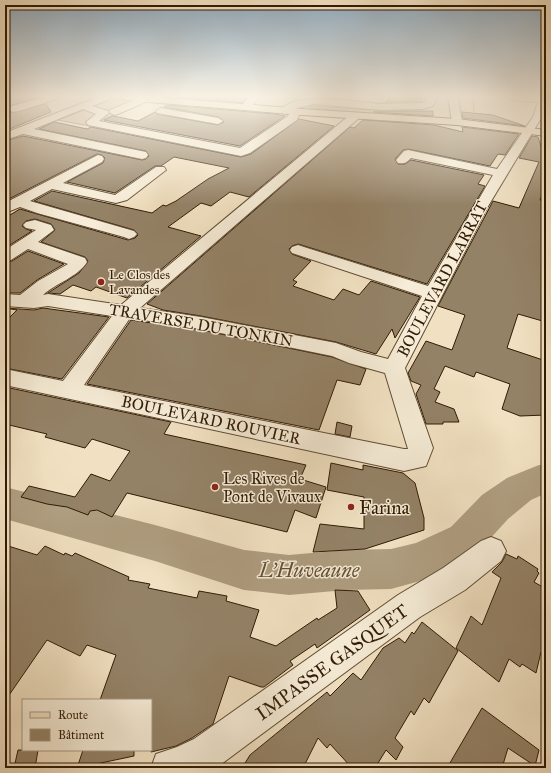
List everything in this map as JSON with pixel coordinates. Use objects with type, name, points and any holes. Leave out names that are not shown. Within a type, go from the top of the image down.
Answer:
[{"type":"street","points":[[5,137],[15,133]]},
{"type":"street","points":[[37,133],[142,155]]},
{"type":"street","points":[[65,136],[71,133]]},
{"type":"street","points":[[104,133],[151,144]]},
{"type":"street","points":[[144,133],[241,152],[271,133]]},
{"type":"street","points":[[68,391],[125,311],[335,133]]},
{"type":"street","name":"BOULEVARD LARRAT","points":[[417,458],[421,448],[394,368],[432,293],[500,173],[527,133]]},
{"type":"street","points":[[402,160],[408,154],[500,173]]},
{"type":"street","points":[[5,209],[98,160]]},
{"type":"street","points":[[49,187],[116,199],[122,197],[160,170]]},
{"type":"street","points":[[20,202],[42,210],[129,234]]},
{"type":"street","points":[[5,257],[46,230],[46,228],[31,225]]},
{"type":"street","points":[[25,301],[44,285],[77,265],[79,262],[26,243]]},
{"type":"street","points":[[298,250],[432,293]]},
{"type":"street","name":"TRAVERSE DU TONKIN","points":[[5,300],[48,300],[201,323],[336,350],[356,358],[394,368]]},
{"type":"street","name":"BOULEVARD ROUVIER","points":[[5,377],[404,460],[417,458]]},
{"type":"street","name":"IMPASSE GASQUET","points":[[178,767],[206,752],[409,606],[454,579],[491,551]]},
{"type":"building","points":[[59,133],[121,133],[241,157],[251,154],[280,133],[326,133],[249,197],[230,192],[211,206],[201,203],[168,227],[201,236],[127,298],[96,287],[91,291],[73,285],[60,294],[48,293],[79,273],[88,261],[85,257],[41,242],[55,230],[51,224],[35,219],[26,221],[22,226],[32,231],[5,248],[5,218],[20,209],[128,240],[135,238],[138,235],[134,230],[34,201],[52,191],[152,213],[163,205],[166,206],[176,201],[208,179],[229,168],[174,157],[161,166],[155,166],[115,193],[67,182],[103,163],[105,158],[102,155],[97,154],[5,201],[5,141],[23,136],[142,160],[149,156],[146,151]]},
{"type":"building","points":[[172,133],[259,133],[240,146]]},
{"type":"building","points":[[343,133],[519,134],[505,155],[498,154],[490,166],[408,149],[403,150],[395,159],[398,164],[405,164],[411,160],[484,175],[478,184],[485,186],[427,284],[298,244],[289,249],[292,254],[311,261],[293,280],[297,282],[293,286],[334,300],[343,289],[359,295],[371,281],[420,297],[395,338],[392,329],[376,354],[336,342],[163,310],[147,304]]},
{"type":"building","points":[[532,136],[538,137],[543,153],[546,145],[546,185],[540,200],[546,201],[546,322],[518,314],[507,348],[546,361],[546,415],[520,416],[502,409],[510,384],[476,372],[474,377],[445,366],[434,389],[440,392],[435,402],[454,409],[459,422],[426,424],[416,394],[421,385],[411,381],[408,373],[426,341],[452,350],[465,315],[438,306],[493,201],[519,208],[539,162],[519,158]]},
{"type":"building","points":[[28,251],[64,264],[37,280],[20,293],[5,293],[5,263],[12,261]]},
{"type":"building","points":[[5,308],[34,310],[43,308],[109,317],[62,379],[5,368],[5,322],[17,310]]},
{"type":"building","points":[[131,320],[201,330],[332,357],[366,369],[360,385],[337,380],[319,430],[87,384]]},
{"type":"building","points":[[5,387],[171,422],[164,434],[306,465],[300,479],[326,487],[316,518],[295,510],[287,532],[127,493],[112,517],[97,510],[90,511],[88,515],[67,507],[47,504],[21,497],[29,486],[75,497],[91,474],[110,481],[130,451],[92,439],[85,448],[45,437],[47,434],[5,424]]},
{"type":"building","points":[[337,422],[352,426],[350,437],[335,434]]},
{"type":"building","points":[[331,463],[363,470],[363,465],[403,473],[415,483],[424,518],[424,530],[365,549],[313,552],[320,524],[364,529],[364,497],[327,490]]},
{"type":"building","points":[[5,545],[37,555],[45,546],[64,555],[65,553],[72,556],[75,553],[129,577],[128,580],[150,584],[148,588],[197,598],[199,591],[227,596],[226,601],[259,610],[250,637],[276,646],[317,618],[318,620],[337,608],[335,590],[358,591],[370,610],[317,648],[315,644],[290,661],[293,665],[264,687],[229,676],[213,724],[192,738],[176,746],[151,752],[152,699],[100,699],[116,655],[87,645],[80,656],[47,640],[5,701]]},
{"type":"building","points":[[506,554],[517,559],[518,556],[538,569],[537,571],[539,573],[534,582],[546,589],[546,655],[541,652],[536,673],[522,664],[520,667],[509,659],[499,682],[456,648],[471,616],[482,625],[501,578],[492,572],[502,562]]},
{"type":"building","points":[[422,622],[458,651],[429,703],[424,698],[414,715],[411,711],[395,738],[403,747],[396,760],[386,750],[375,768],[352,768],[330,744],[327,748],[318,738],[303,768],[242,768],[250,755],[327,692],[330,696],[353,673],[361,680],[383,648],[399,638],[405,643],[412,632],[414,634]]},
{"type":"building","points":[[482,708],[539,750],[535,766],[508,748],[502,768],[447,768]]},
{"type":"building","points":[[18,750],[38,751],[35,768],[14,768]]},
{"type":"building","points":[[83,751],[134,751],[134,756],[77,768]]},
{"type":"waterway","name":"L'Huveaune","points":[[5,503],[155,543],[244,570],[289,575],[346,570],[391,569],[420,562],[464,540],[495,507],[519,489],[539,480],[546,480]]},
{"type":"place","name":"Le Clos des Lavandes","points":[[101,282]]},
{"type":"place","name":"Les Rives de Pont de Vivaux","points":[[215,487]]},
{"type":"place","name":"Farina","points":[[351,507]]}]
